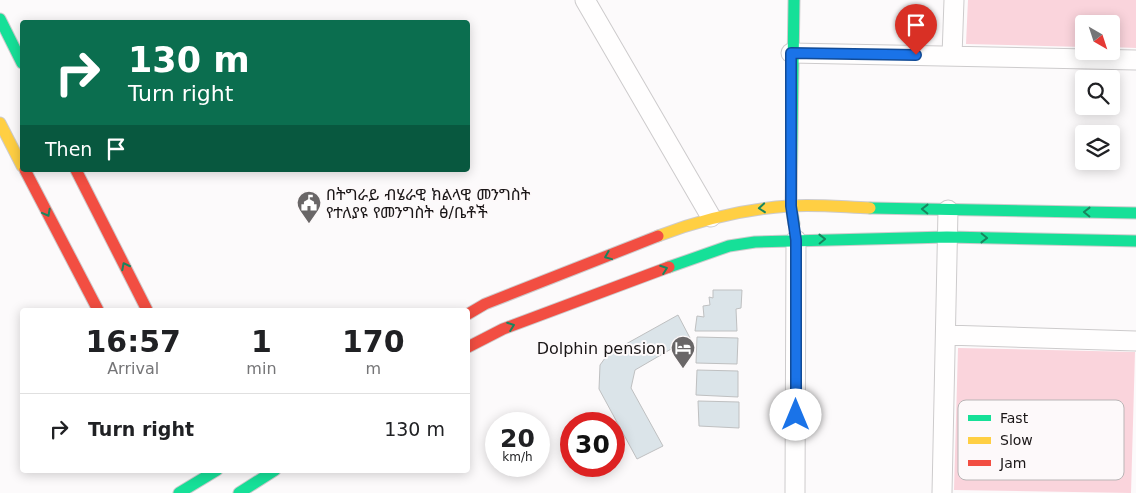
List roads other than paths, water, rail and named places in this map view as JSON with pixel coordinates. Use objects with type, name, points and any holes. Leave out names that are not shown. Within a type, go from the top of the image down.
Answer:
[{"type":"street","points":[[585,0],[711,217]]},
{"type":"street","points":[[794,0],[791,53],[791,206],[796,240],[795,493]]},
{"type":"street","points":[[952,56],[954,0]]},
{"type":"street","points":[[0,19],[20,59]]},
{"type":"street","points":[[791,53],[1136,60]]},
{"type":"street","points":[[0,123],[20,162]]},
{"type":"street","points":[[26,172],[97,308]]},
{"type":"street","points":[[77,172],[146,308]]},
{"type":"street","points":[[470,313],[522,290],[711,217],[756,208],[791,206],[1136,213]]},
{"type":"street","points":[[942,493],[948,210]]},
{"type":"street","points":[[470,346],[503,329],[716,250],[756,242],[946,237],[1136,241]]},
{"type":"street","points":[[946,335],[1136,341]]},
{"type":"street","points":[[179,493],[212,473]]},
{"type":"street","points":[[239,491],[270,473]]},
{"type":"place","name":"በትግራይ ብሄራዊ ክልላዊ መንግስት የተለያዩ የመንግስት ፅ/ቤቶች","points":[[309,224]]},
{"type":"place","name":"Dolphin pension","points":[[683,369]]}]
